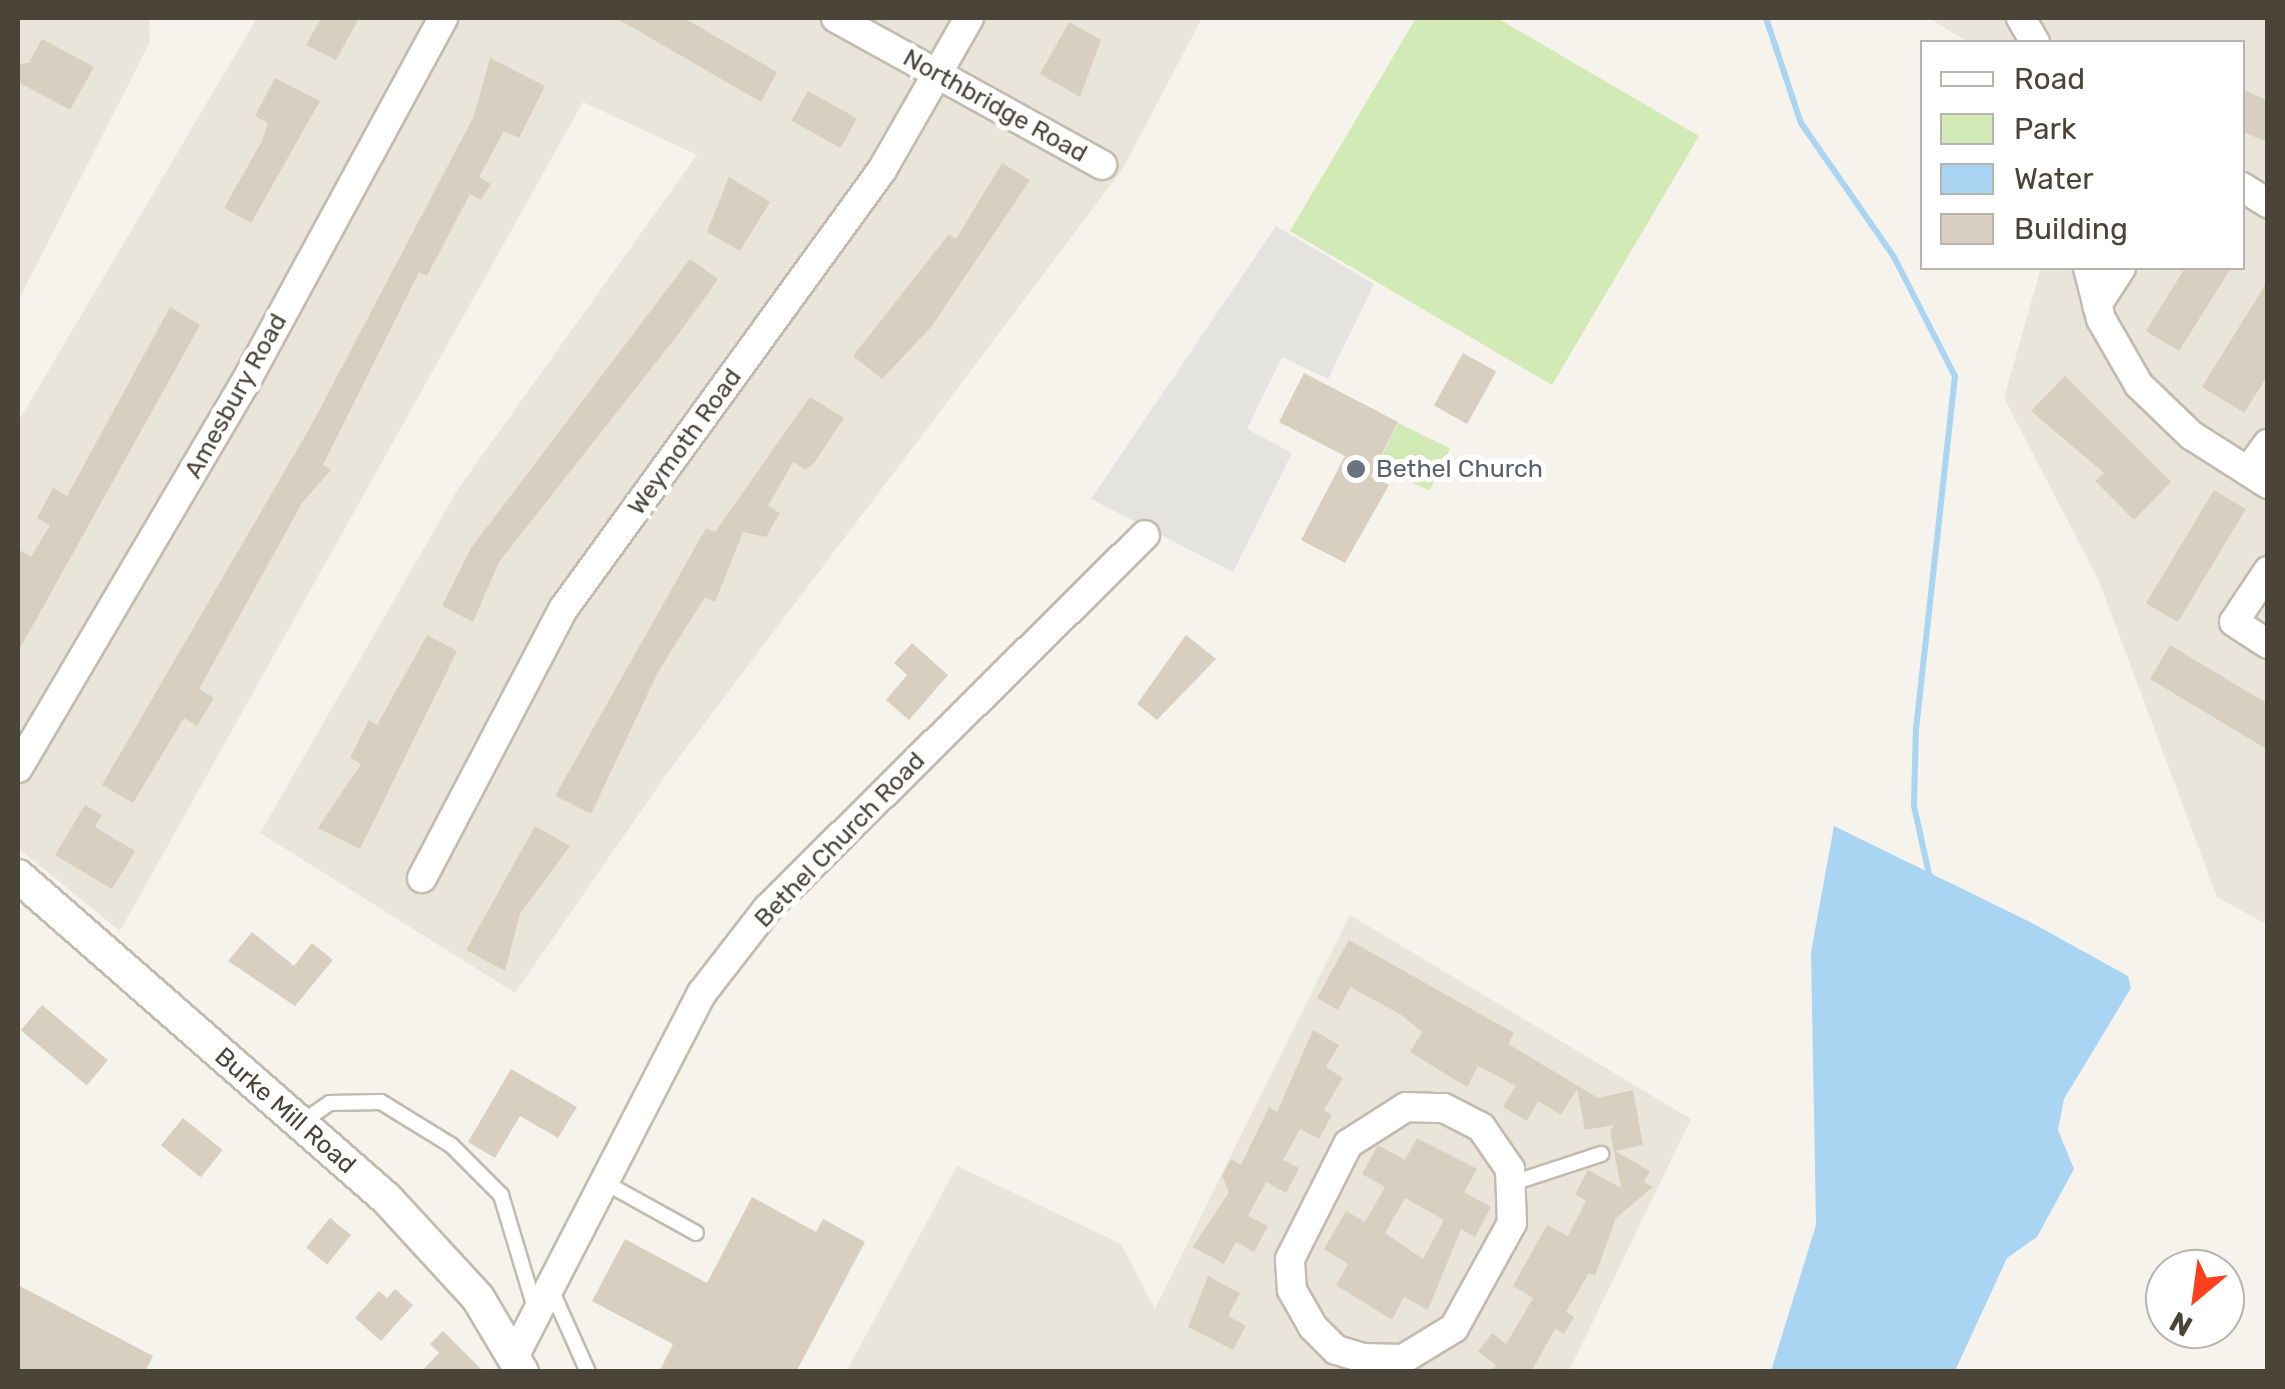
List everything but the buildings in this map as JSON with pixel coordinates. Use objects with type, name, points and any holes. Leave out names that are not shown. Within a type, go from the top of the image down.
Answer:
[{"type":"street","name":"Amesbury Road","points":[[18,768],[245,384],[442,18]]},
{"type":"street","name":"Northbridge Road","points":[[836,18],[1102,165]]},
{"type":"street","name":"Weymoth Road","points":[[422,878],[564,608],[882,170],[969,18]]},
{"type":"street","points":[[2021,18],[2033,40]]},
{"type":"street","points":[[2245,189],[2268,203]]},
{"type":"street","points":[[2088,270],[2097,305],[2119,356],[2160,409],[2258,478],[2268,443]]},
{"type":"street","points":[[2097,305],[2120,270]]},
{"type":"street","name":"Bethel Church Road","points":[[519,1362],[536,1312],[702,993],[768,908],[1145,535]]},
{"type":"street","points":[[2268,571],[2234,622],[2268,644]]},
{"type":"street","name":"Burke Mill Road","points":[[18,876],[300,1124],[448,1261],[519,1362]]},
{"type":"street","points":[[1406,1106],[1444,1108],[1481,1127],[1513,1183],[1512,1223],[1454,1328],[1403,1359],[1330,1361],[1300,1309],[1290,1258],[1311,1203],[1357,1132],[1406,1106]]},
{"type":"lane","points":[[300,1124],[330,1103],[381,1102],[451,1145],[501,1195],[536,1312]]},
{"type":"lane","points":[[1513,1183],[1601,1154]]},
{"type":"lane","points":[[604,1182],[696,1233]]},
{"type":"lane","points":[[550,1287],[588,1372]]},
{"type":"shaded area","points":[[18,18],[149,18],[150,42],[18,301]]},
{"type":"shaded area","points":[[257,18],[1202,18],[1122,170],[668,772],[515,993],[260,833],[458,489],[697,155],[583,102],[120,931],[18,848],[18,422]]},
{"type":"shaded area","points":[[1929,18],[2267,18],[2267,925],[2217,897],[2099,581],[2004,398],[2040,270],[2245,270],[2245,40],[1965,40]]},
{"type":"shaded area","points":[[1276,226],[1374,284],[1328,379],[1282,357],[1247,429],[1292,453],[1233,572],[1091,499]]},
{"type":"shaded area","points":[[1350,915],[1691,1119],[1569,1371],[846,1372],[957,1166],[1121,1244],[1155,1309]]},
{"type":"green space","points":[[1416,18],[1497,18],[1699,136],[1552,385],[1290,231]]},
{"type":"green space","points":[[1398,423],[1450,448],[1430,491],[1377,465]]},
{"type":"water","points":[[1834,826],[2030,922],[2128,976],[2131,988],[2064,1099],[2058,1130],[2074,1169],[2037,1237],[2007,1258],[1955,1371],[1771,1371],[1816,1225],[1811,952]]},
{"type":"waterway","points":[[1766,18],[1801,123],[1894,257],[1955,376],[1916,727],[1914,806],[1931,883]]},
{"type":"place","name":"Bethel Church","points":[[1356,469]]}]
